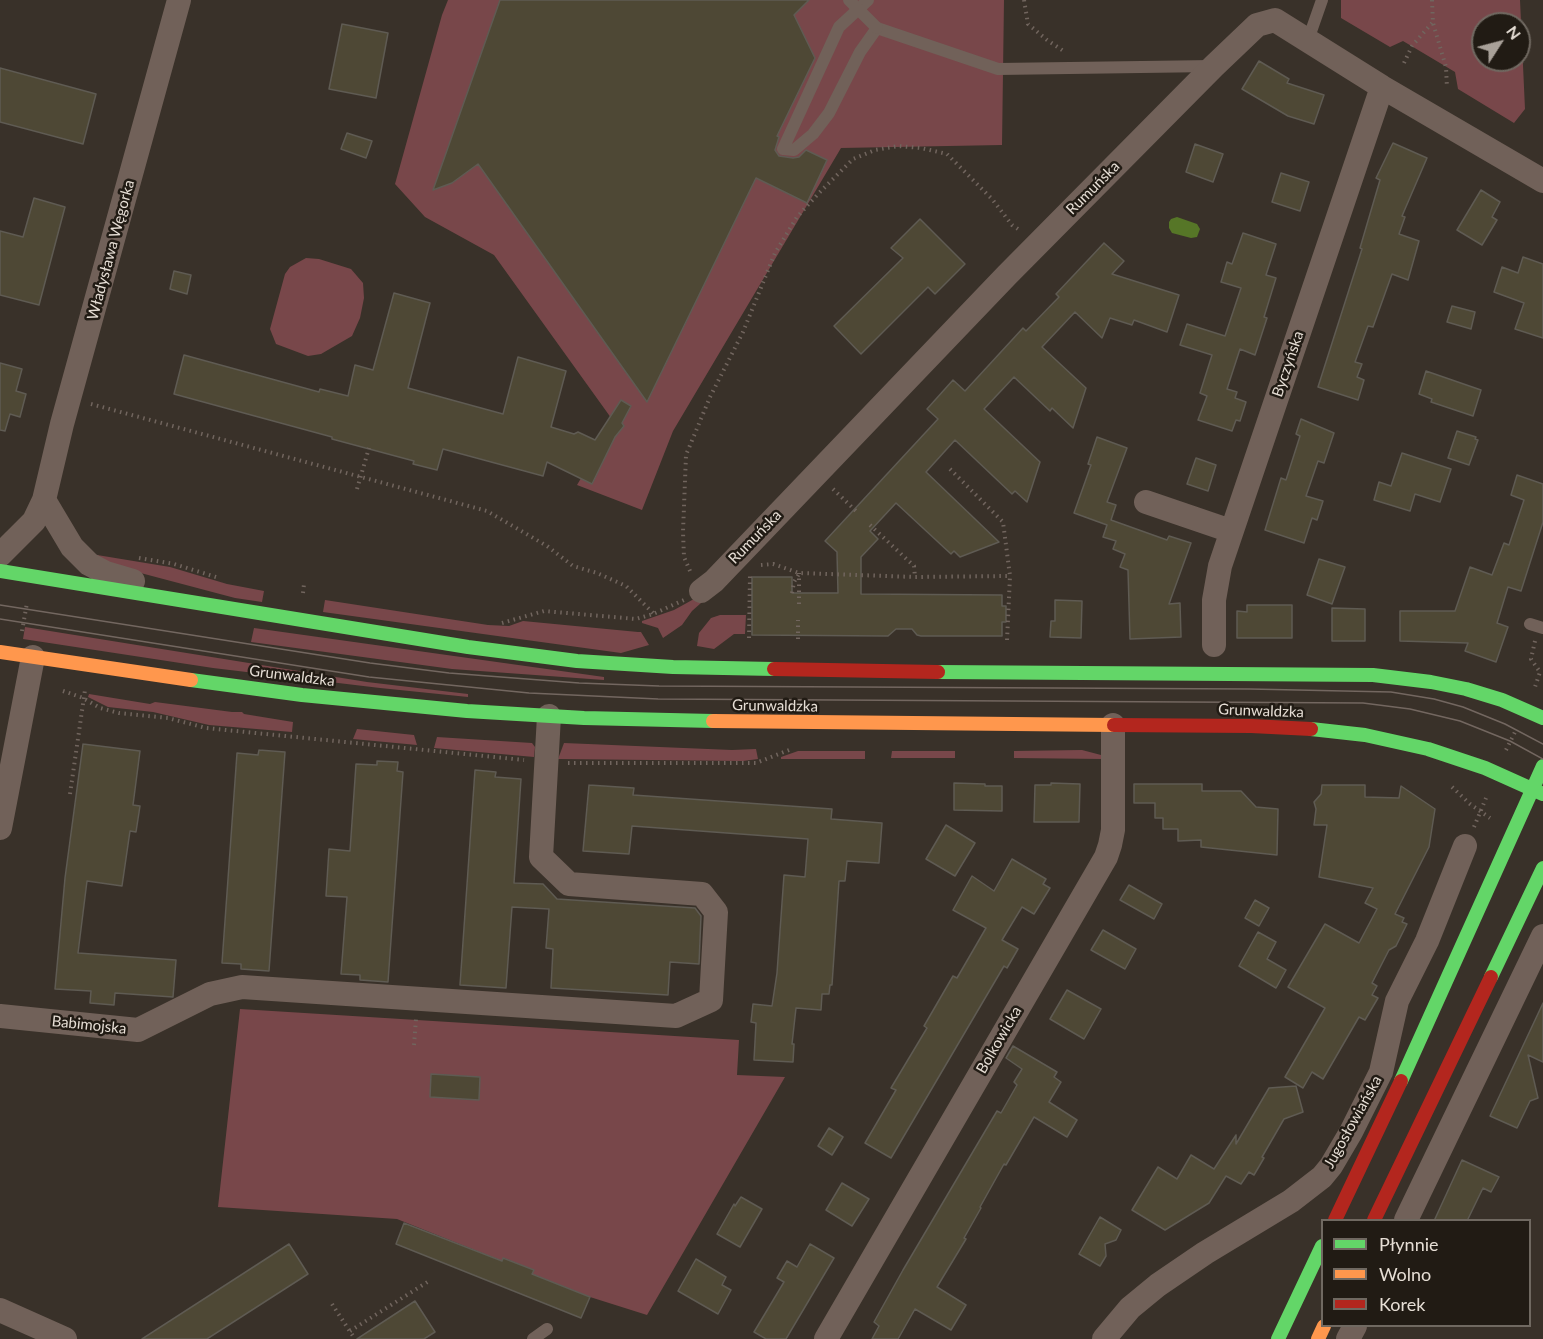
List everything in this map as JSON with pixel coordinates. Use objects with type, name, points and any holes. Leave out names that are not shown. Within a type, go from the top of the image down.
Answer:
[{"type":"street","name":"Władysława Węgorka","points":[[0,555],[34,521],[44,500],[62,424],[179,0]]},
{"type":"street","name":"Rumuńska","points":[[699,591],[714,580],[1039,243],[1257,25],[1275,20],[1382,87],[1543,181]]},
{"type":"street","name":"Byczyńska","points":[[1215,645],[1214,600],[1217,577],[1382,87]]},
{"type":"street","points":[[44,500],[72,547],[89,564],[106,573],[133,581],[148,595]]},
{"type":"street","points":[[1146,502],[1231,531]]},
{"type":"street","points":[[0,571],[468,647],[611,664],[974,674],[1373,675],[1448,685],[1503,700],[1543,718]]},
{"type":"street","name":"Grunwaldzka","points":[[0,651],[302,695],[467,711],[734,722],[1251,726],[1365,735],[1428,749],[1496,773],[1538,791]]},
{"type":"street","points":[[0,828],[25,656]]},
{"type":"street","name":"Babimojska","points":[[0,1016],[138,1030],[210,994],[242,987],[676,1016],[711,1000],[716,912],[702,894],[570,884],[541,857],[549,716]]},
{"type":"street","name":"Bolkowicka","points":[[826,1339],[1106,857],[1113,830],[1113,725]]},
{"type":"street","name":"Jugosłowiańska","points":[[1336,1219],[1538,791],[1543,766]]},
{"type":"street","name":"Jugosłowiańska","points":[[1104,1339],[1130,1308],[1158,1285],[1205,1253],[1291,1201],[1322,1177],[1331,1166],[1381,1072],[1397,1001],[1427,941],[1465,846]]},
{"type":"street","points":[[1375,1219],[1543,868]]},
{"type":"street","points":[[1407,1219],[1543,936]]},
{"type":"street","points":[[1278,1339],[1321,1250]]},
{"type":"street","points":[[0,1310],[65,1339]]},
{"type":"lane","points":[[849,0],[877,28],[998,69],[1214,66]]},
{"type":"lane","points":[[868,0],[839,27],[783,150],[794,150],[813,134],[830,113],[860,52],[877,28]]},
{"type":"lane","points":[[1308,40],[1322,0]]},
{"type":"lane","points":[[532,1339],[547,1329]]},
{"type":"path","points":[[1023,0],[1028,24],[1047,40],[1088,67]]},
{"type":"path","points":[[1432,0],[1433,23],[1446,67],[1447,88]]},
{"type":"path","points":[[1404,63],[1412,46],[1433,23]]},
{"type":"path","points":[[491,622],[503,624],[544,611],[636,619],[680,603],[699,591],[684,557],[686,455],[710,397],[743,332],[775,252],[797,217],[853,159],[876,150],[898,146],[947,154],[992,199],[1012,225],[1039,243]]},
{"type":"path","points":[[85,402],[487,511],[548,546],[573,566],[597,573],[626,586],[653,614]]},
{"type":"path","points":[[357,489],[369,448]]},
{"type":"path","points":[[950,470],[1003,522],[1010,576],[1007,641]]},
{"type":"path","points":[[817,474],[857,512]]},
{"type":"path","points":[[870,525],[914,566],[915,577]]},
{"type":"path","points":[[129,556],[174,564],[219,578]]},
{"type":"path","points":[[773,564],[799,573],[915,577],[1010,576]]},
{"type":"path","points":[[792,593],[799,573]]},
{"type":"path","points":[[799,573],[799,604]]},
{"type":"path","points":[[25,656],[32,576]]},
{"type":"path","points":[[302,595],[304,584]]},
{"type":"path","points":[[749,638],[750,589]]},
{"type":"path","points":[[292,591],[302,595],[314,595]]},
{"type":"path","points":[[798,620],[798,639]]},
{"type":"path","points":[[1465,846],[1541,672],[1531,656],[1537,629]]},
{"type":"path","points":[[54,689],[83,698],[100,708],[168,718],[206,728],[529,760]]},
{"type":"path","points":[[70,794],[85,689]]},
{"type":"path","points":[[563,763],[756,763],[796,747]]},
{"type":"path","points":[[1450,785],[1494,821]]},
{"type":"path","points":[[350,1330],[429,1281]]},
{"type":"path","points":[[332,1304],[355,1339]]},
{"type":"shaded area","points":[[448,0],[1004,0],[1002,145],[841,148],[673,431],[642,510],[577,485],[614,422],[494,255],[425,217],[395,184]]},
{"type":"shaded area","points":[[1341,0],[1520,0],[1521,12],[1471,12],[1471,72],[1523,72],[1525,109],[1514,123],[1458,89],[1455,72],[1403,41],[1390,47],[1341,18]]},
{"type":"shaded area","points":[[1177,217],[1197,224],[1200,229],[1197,237],[1191,238],[1172,233],[1169,222]]},
{"type":"shaded area","points":[[306,258],[319,259],[351,269],[363,283],[364,298],[360,318],[352,336],[321,354],[308,356],[276,344],[270,329],[285,274],[290,267]]},
{"type":"shaded area","points":[[91,554],[170,567],[227,584],[264,591],[262,602],[235,598],[118,567]]},
{"type":"shaded area","points":[[703,594],[701,603],[682,625],[663,638],[658,628],[642,623],[642,621],[674,610]]},
{"type":"shaded area","points":[[325,600],[488,625],[509,626],[523,621],[641,632],[649,645],[621,653],[323,612]]},
{"type":"shaded area","points":[[720,615],[746,615],[745,634],[734,634],[714,649],[697,646],[699,633],[711,618]]},
{"type":"shaded area","points":[[25,627],[367,682],[468,694],[468,697],[213,668],[23,639]]},
{"type":"shaded area","points":[[254,628],[604,677],[604,680],[452,669],[251,642]]},
{"type":"shaded area","points":[[89,694],[150,704],[155,702],[242,712],[293,722],[292,732],[209,725],[153,712],[108,707],[88,697]]},
{"type":"shaded area","points":[[357,729],[414,735],[417,745],[353,739]]},
{"type":"shaded area","points":[[437,737],[532,743],[535,747],[534,757],[434,748]]},
{"type":"shaded area","points":[[564,743],[756,749],[758,759],[743,761],[558,759]]},
{"type":"shaded area","points":[[1082,750],[1101,755],[1103,759],[1014,758],[1014,751]]},
{"type":"shaded area","points":[[798,751],[865,751],[865,759],[781,759],[781,757]]},
{"type":"shaded area","points":[[892,751],[955,751],[955,758],[891,758]]},
{"type":"shaded area","points":[[240,1009],[739,1040],[737,1075],[785,1077],[647,1315],[590,1297],[532,1274],[533,1270],[504,1258],[502,1261],[397,1219],[218,1207]]},
{"type":"building","points":[[500,0],[809,0],[794,15],[815,58],[777,136],[779,137],[775,150],[779,156],[793,158],[799,157],[806,150],[827,160],[807,203],[756,178],[647,402],[478,164],[452,183],[433,190]]},
{"type":"building","points":[[342,24],[388,33],[376,98],[329,89]]},
{"type":"building","points":[[1259,61],[1289,79],[1287,83],[1324,95],[1314,124],[1288,116],[1242,89]]},
{"type":"building","points":[[0,68],[96,94],[83,144],[0,122]]},
{"type":"building","points":[[347,133],[372,141],[366,158],[341,149]]},
{"type":"building","points":[[1393,143],[1427,158],[1402,216],[1405,217],[1399,234],[1419,241],[1408,280],[1392,274],[1373,327],[1368,326],[1355,362],[1362,364],[1357,377],[1364,380],[1358,400],[1318,387],[1362,249],[1360,248],[1380,180],[1376,178]]},
{"type":"building","points":[[1195,144],[1223,154],[1213,182],[1186,172]]},
{"type":"building","points":[[1281,173],[1309,182],[1300,211],[1272,202]]},
{"type":"building","points":[[1481,190],[1500,202],[1492,217],[1497,220],[1482,245],[1457,230]]},
{"type":"building","points":[[34,198],[65,207],[39,305],[0,295],[0,231],[23,237]]},
{"type":"building","points":[[920,219],[965,264],[935,294],[928,287],[861,354],[834,326],[903,258],[891,248]]},
{"type":"building","points":[[1243,233],[1276,244],[1266,275],[1276,278],[1264,317],[1267,318],[1255,355],[1240,349],[1227,389],[1237,392],[1235,398],[1246,402],[1240,421],[1236,420],[1232,431],[1198,420],[1207,396],[1200,393],[1212,355],[1180,345],[1187,324],[1225,336],[1241,288],[1221,282],[1227,262],[1232,264]]},
{"type":"building","points":[[1104,243],[1124,261],[1112,274],[1179,295],[1167,332],[1134,320],[1132,325],[1110,318],[1102,338],[1075,312],[1042,347],[1086,388],[1073,428],[1052,408],[1050,411],[1014,377],[984,409],[1040,462],[1027,502],[1015,491],[1012,494],[955,440],[926,472],[999,542],[960,557],[954,551],[951,554],[896,503],[870,531],[878,539],[861,557],[861,594],[1002,595],[1002,606],[1006,606],[1006,622],[1002,622],[1002,636],[921,636],[912,629],[896,629],[888,636],[752,635],[752,577],[792,577],[792,593],[838,593],[837,552],[825,541],[938,419],[927,409],[953,380],[965,391],[1023,328],[1026,331],[1059,297],[1056,294]]},
{"type":"building","points":[[1523,257],[1543,264],[1543,338],[1515,329],[1524,303],[1494,292],[1502,267],[1518,273]]},
{"type":"building","points":[[174,271],[191,275],[187,294],[170,289]]},
{"type":"building","points":[[394,293],[430,303],[408,388],[503,414],[518,357],[566,371],[551,427],[574,434],[578,432],[595,440],[621,400],[631,406],[622,423],[624,426],[615,437],[592,484],[547,462],[543,476],[443,449],[437,470],[413,464],[414,461],[332,439],[332,437],[174,394],[184,355],[319,392],[320,389],[348,396],[355,365],[373,370]]},
{"type":"building","points":[[1452,306],[1475,312],[1471,329],[1447,322]]},
{"type":"building","points":[[0,363],[22,369],[16,391],[26,394],[20,417],[10,414],[5,431],[0,430]]},
{"type":"building","points":[[1426,371],[1481,390],[1473,416],[1431,402],[1432,399],[1419,394]]},
{"type":"building","points":[[1301,419],[1334,433],[1324,463],[1318,461],[1306,496],[1323,501],[1317,520],[1312,518],[1304,543],[1265,530],[1281,478],[1286,480],[1300,436],[1296,434]]},
{"type":"building","points":[[1457,431],[1476,437],[1475,439],[1478,440],[1469,465],[1448,458]]},
{"type":"building","points":[[1097,437],[1127,448],[1107,502],[1116,505],[1111,520],[1167,540],[1169,536],[1191,543],[1169,604],[1180,603],[1181,637],[1130,639],[1128,570],[1120,567],[1125,554],[1113,549],[1116,541],[1103,537],[1107,525],[1074,513],[1091,465],[1088,464]]},
{"type":"building","points":[[1402,453],[1451,469],[1440,502],[1415,494],[1410,511],[1374,500],[1379,482],[1391,486]]},
{"type":"building","points":[[1196,458],[1216,465],[1208,491],[1187,484]]},
{"type":"building","points":[[1517,475],[1543,484],[1543,522],[1521,591],[1508,587],[1497,623],[1508,627],[1496,662],[1465,651],[1468,643],[1400,641],[1400,611],[1455,611],[1470,567],[1492,575],[1504,543],[1509,545],[1524,500],[1511,495]]},
{"type":"building","points":[[1319,559],[1345,567],[1332,604],[1307,595]]},
{"type":"building","points":[[1055,600],[1082,601],[1081,638],[1050,637],[1051,621],[1055,621]]},
{"type":"building","points":[[1247,605],[1292,605],[1292,638],[1237,638],[1237,611],[1247,612]]},
{"type":"building","points":[[1332,608],[1365,609],[1365,641],[1332,641]]},
{"type":"building","points":[[83,744],[140,751],[133,805],[140,806],[136,832],[130,831],[122,886],[87,881],[78,953],[176,960],[173,997],[115,993],[114,1005],[90,1003],[91,991],[55,989],[65,878]]},
{"type":"building","points":[[259,750],[285,752],[269,971],[241,969],[241,964],[222,963],[237,753],[258,755]]},
{"type":"building","points":[[377,761],[398,762],[397,771],[403,772],[388,982],[360,980],[360,975],[341,974],[347,897],[326,896],[329,849],[350,851],[356,764],[377,765]]},
{"type":"building","points":[[475,770],[496,772],[495,777],[521,779],[514,883],[543,884],[557,899],[695,908],[701,916],[699,964],[670,962],[668,995],[551,988],[553,949],[546,948],[549,909],[512,907],[506,988],[460,985]]},
{"type":"building","points":[[954,783],[1002,786],[1002,811],[954,810]]},
{"type":"building","points":[[1051,783],[1080,784],[1079,822],[1034,822],[1035,785],[1051,785]]},
{"type":"building","points":[[1134,784],[1202,784],[1202,791],[1241,791],[1256,807],[1278,809],[1277,855],[1201,847],[1201,840],[1178,841],[1178,829],[1163,829],[1163,818],[1155,818],[1155,803],[1134,803]]},
{"type":"building","points":[[589,785],[634,788],[633,795],[832,809],[831,819],[882,823],[879,863],[847,861],[845,881],[839,881],[832,985],[830,985],[829,994],[822,994],[821,1010],[796,1008],[792,1044],[794,1044],[793,1062],[754,1060],[756,1023],[751,1022],[753,1004],[772,1006],[777,973],[784,875],[805,877],[808,839],[632,826],[629,854],[583,851]]},
{"type":"building","points":[[1322,785],[1365,785],[1365,797],[1399,798],[1401,786],[1435,809],[1429,847],[1395,914],[1404,918],[1402,922],[1407,924],[1396,946],[1389,950],[1372,983],[1377,986],[1372,995],[1378,998],[1365,1020],[1359,1017],[1323,1079],[1312,1072],[1303,1088],[1285,1077],[1325,1008],[1288,987],[1325,924],[1359,943],[1377,909],[1365,903],[1373,888],[1319,877],[1327,825],[1314,825],[1316,809],[1314,802],[1321,794]]},
{"type":"building","points":[[946,825],[975,843],[955,876],[926,859]]},
{"type":"building","points":[[1012,859],[1046,879],[1043,884],[1050,888],[1034,914],[1022,907],[1002,940],[1018,949],[1007,968],[1004,966],[891,1158],[865,1143],[896,1090],[891,1088],[927,1028],[924,1026],[953,976],[957,978],[986,928],[953,910],[972,876],[994,891]]},
{"type":"building","points":[[1129,885],[1162,904],[1154,919],[1120,900]]},
{"type":"building","points":[[1255,900],[1269,908],[1259,926],[1245,918]]},
{"type":"building","points":[[1103,930],[1136,949],[1125,969],[1091,950]]},
{"type":"building","points":[[1258,932],[1276,942],[1267,959],[1286,970],[1276,988],[1239,966]]},
{"type":"building","points":[[1067,990],[1101,1009],[1084,1039],[1050,1019]]},
{"type":"building","points":[[1543,1003],[1543,1062],[1528,1055],[1538,1098],[1530,1101],[1517,1128],[1490,1116]]},
{"type":"building","points":[[1013,1046],[1057,1072],[1054,1077],[1061,1082],[1049,1102],[1077,1120],[1067,1137],[1034,1117],[1006,1165],[1004,1164],[964,1238],[966,1239],[937,1287],[966,1305],[951,1330],[915,1309],[898,1339],[872,1339],[879,1326],[874,1322],[903,1270],[997,1111],[1001,1113],[1017,1085],[1014,1082],[1022,1069],[1006,1058]]},
{"type":"building","points":[[431,1074],[480,1077],[479,1100],[430,1097]]},
{"type":"building","points":[[1296,1086],[1303,1112],[1284,1119],[1254,1175],[1249,1172],[1241,1184],[1226,1176],[1209,1203],[1165,1230],[1132,1210],[1158,1167],[1177,1179],[1191,1155],[1214,1169],[1236,1135],[1236,1144],[1269,1088]]},
{"type":"building","points":[[829,1128],[843,1137],[832,1155],[818,1146]]},
{"type":"building","points":[[1462,1160],[1499,1177],[1491,1192],[1483,1188],[1468,1219],[1435,1219]]},
{"type":"building","points":[[842,1183],[869,1199],[852,1226],[826,1210]]},
{"type":"building","points":[[741,1197],[762,1209],[740,1247],[717,1234],[734,1204],[735,1206]]},
{"type":"building","points":[[1100,1217],[1121,1230],[1116,1240],[1105,1244],[1106,1256],[1100,1266],[1079,1254]]},
{"type":"building","points":[[404,1223],[502,1261],[503,1258],[534,1270],[532,1274],[590,1297],[581,1318],[396,1244]]},
{"type":"building","points":[[289,1244],[308,1274],[207,1339],[142,1339]]},
{"type":"building","points":[[810,1244],[834,1258],[786,1339],[766,1339],[754,1332],[784,1282],[777,1278],[787,1261],[797,1267]]},
{"type":"building","points":[[696,1259],[726,1277],[722,1285],[731,1290],[718,1314],[678,1291]]},
{"type":"building","points":[[415,1301],[435,1332],[424,1339],[357,1339]]},
{"type":"tram line","points":[[0,605],[370,663],[449,673],[579,683],[659,686],[1250,689],[1391,692],[1434,699],[1463,707],[1505,724],[1543,744]]},
{"type":"tram line","points":[[0,619],[369,677],[529,693],[658,699],[1363,703],[1410,709],[1460,721],[1510,741],[1543,759]]},
{"type":"traffic: fast","points":[[0,571],[468,647],[577,661],[673,667],[774,669]]},
{"type":"traffic: fast","points":[[938,672],[1373,675],[1466,689],[1502,700],[1543,718]]},
{"type":"traffic: fast","points":[[191,680],[302,695],[467,711],[584,718],[713,721]]},
{"type":"traffic: fast","points":[[1311,729],[1365,735],[1428,749],[1485,768],[1543,794]]},
{"type":"traffic: fast","points":[[1401,1081],[1543,766]]},
{"type":"traffic: fast","points":[[1491,977],[1543,868]]},
{"type":"traffic: fast","points":[[1278,1339],[1321,1248]]},
{"type":"traffic: slow","points":[[0,652],[191,680]]},
{"type":"traffic: slow","points":[[713,721],[1114,725]]},
{"type":"traffic: slow","points":[[1318,1339],[1324,1327]]},
{"type":"traffic: jam","points":[[774,669],[938,672]]},
{"type":"traffic: jam","points":[[1114,725],[1311,729]]},
{"type":"traffic: jam","points":[[1374,1219],[1491,977]]},
{"type":"traffic: jam","points":[[1335,1219],[1401,1081]]}]
